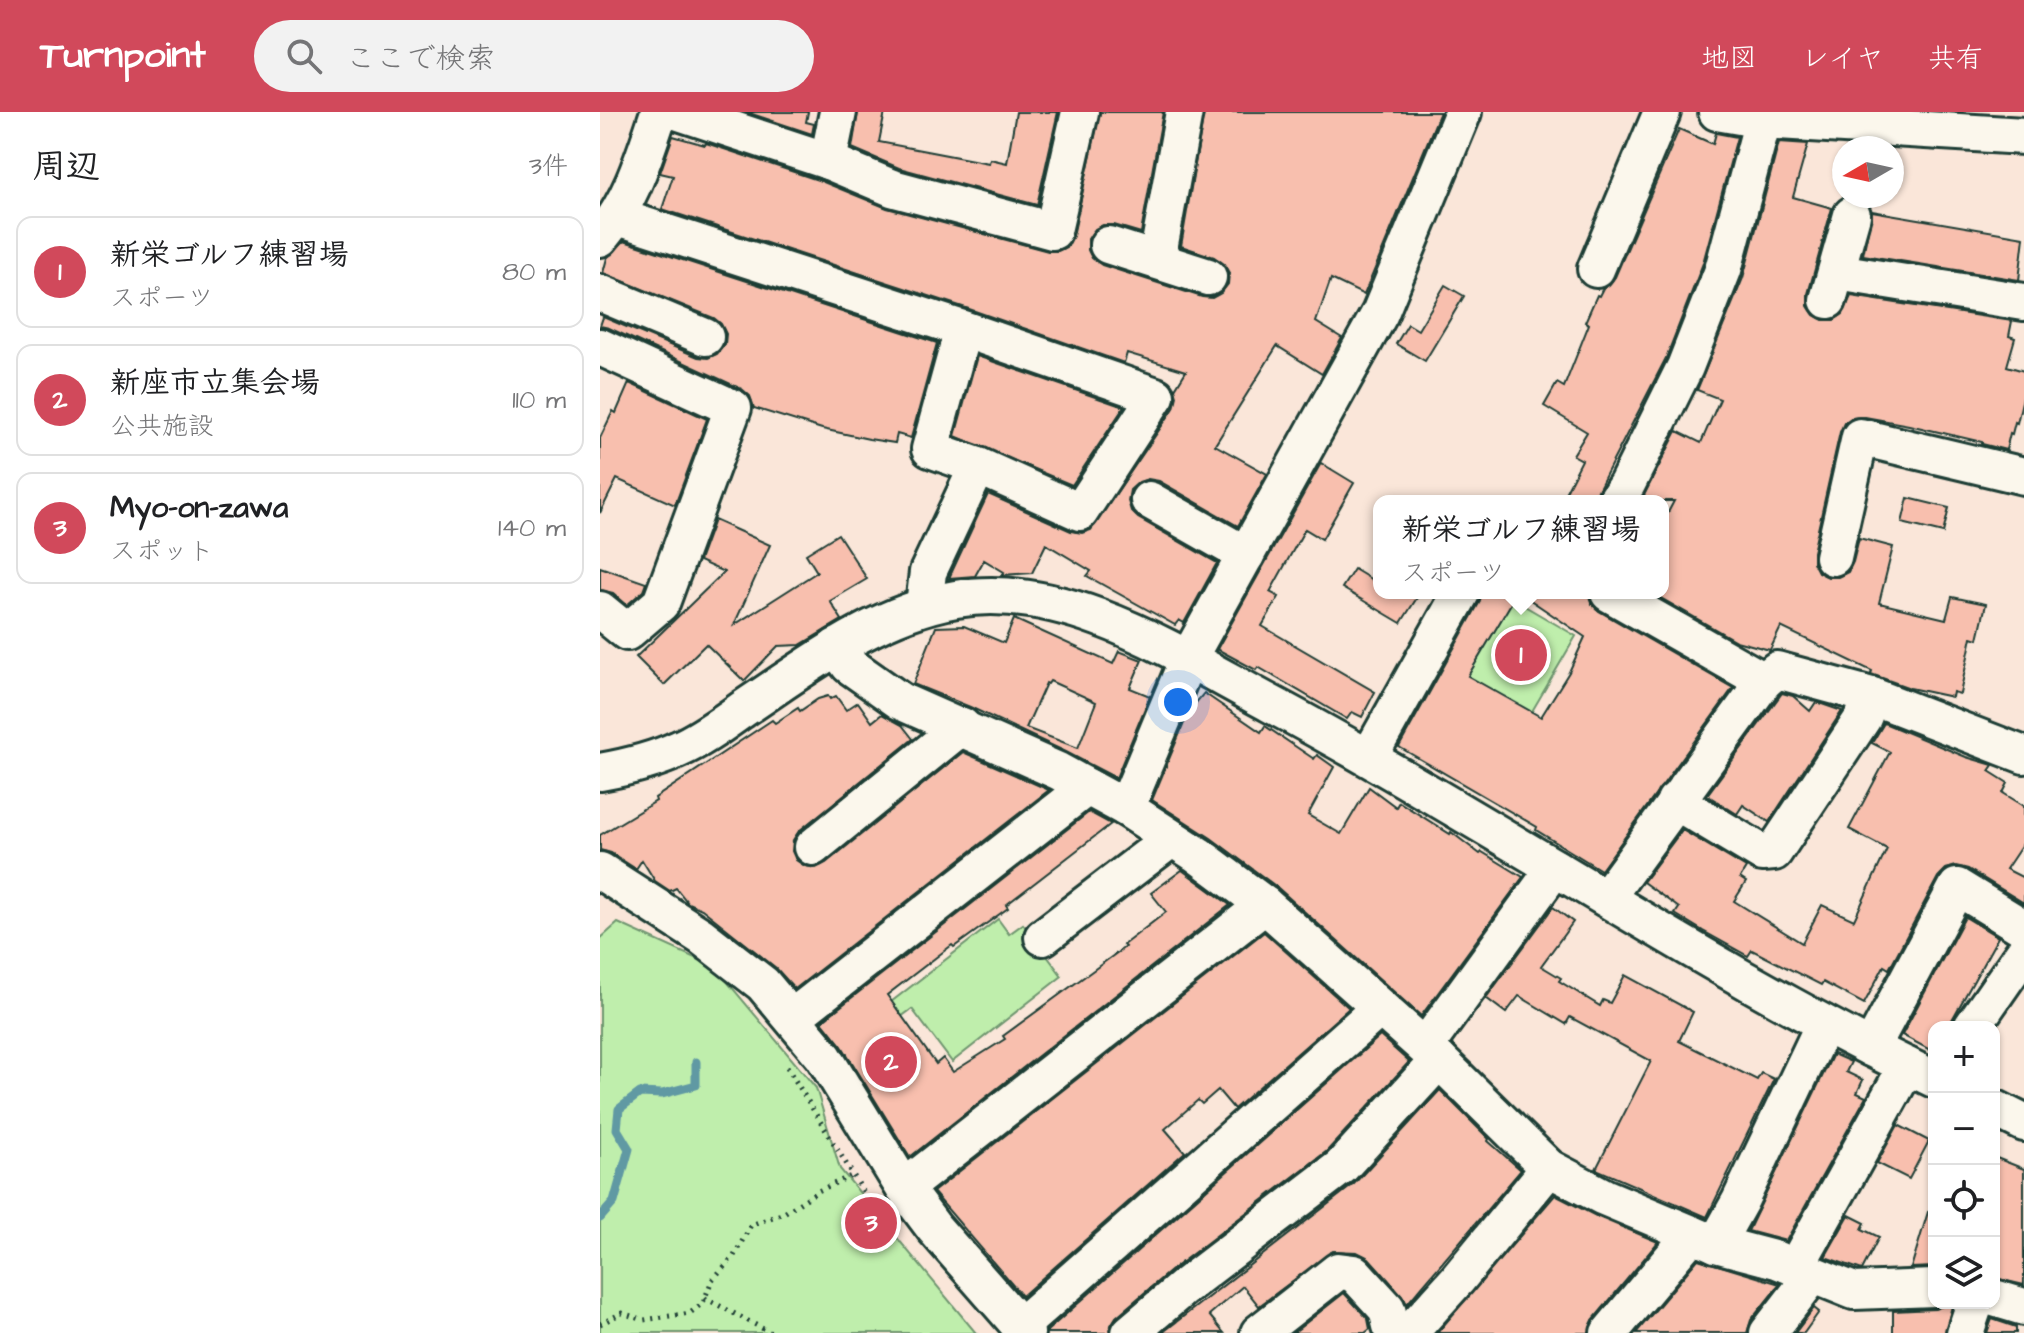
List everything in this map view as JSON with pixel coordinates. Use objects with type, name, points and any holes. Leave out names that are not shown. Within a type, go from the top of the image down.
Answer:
[{"type":"street","points":[[659,112],[643,161],[609,227],[963,329],[1156,396],[1080,512],[978,466],[930,449],[963,329]]},
{"type":"street","points":[[679,112],[828,161],[892,188],[1053,231],[1080,112]]},
{"type":"street","points":[[828,161],[838,112]]},
{"type":"street","points":[[1157,260],[1184,112]]},
{"type":"street","points":[[1126,808],[1188,659],[1380,313],[1463,112]]},
{"type":"street","points":[[1596,269],[1662,112]]},
{"type":"street","points":[[1717,112],[1763,120],[1920,120],[2024,136]]},
{"type":"street","points":[[1619,495],[1685,367],[1723,270],[1763,120]]},
{"type":"street","points":[[1852,215],[1832,286],[2024,302]]},
{"type":"street","points":[[1108,245],[1208,277]]},
{"type":"street","points":[[600,293],[705,337]]},
{"type":"street","points":[[600,347],[733,408],[661,603],[627,632],[600,610]]},
{"type":"street","points":[[1833,557],[1860,437],[2024,476]]},
{"type":"street","points":[[924,606],[928,572],[978,466]]},
{"type":"street","points":[[1149,500],[1246,555]]},
{"type":"street","points":[[600,772],[634,766],[682,748],[836,647],[881,623],[924,606],[958,598],[1026,597],[1080,612],[1144,636],[1369,757],[1824,1024],[1920,1073],[1768,1333]]},
{"type":"street","points":[[1369,757],[1458,599]]},
{"type":"street","points":[[1620,599],[1764,681]]},
{"type":"street","points":[[836,647],[849,665],[900,701],[962,726],[1087,787],[1126,808],[1198,855],[1265,905],[1432,1054],[1549,1168],[1604,1197],[1704,1239],[1777,1260],[1854,1291],[1928,1288]]},
{"type":"street","points":[[1606,898],[1764,681],[1777,670],[1872,696],[2024,755]]},
{"type":"street","points":[[1675,801],[1762,853],[1774,852],[1863,718],[1872,696]]},
{"type":"street","points":[[813,847],[962,726]]},
{"type":"street","points":[[793,1017],[1087,787]]},
{"type":"street","points":[[1043,937],[1171,839]]},
{"type":"street","points":[[1130,1333],[1184,1287],[1341,1167],[1432,1054],[1555,868]]},
{"type":"street","points":[[600,871],[701,936],[763,984],[824,1057],[904,1188],[934,1228],[1023,1330],[1380,1008]]},
{"type":"street","points":[[1871,1048],[1957,887],[2024,928]]},
{"type":"street","points":[[904,1188],[1265,905]]},
{"type":"street","points":[[1976,1021],[2024,952]]},
{"type":"street","points":[[1609,1333],[1740,1201],[1824,1024]]},
{"type":"street","points":[[2000,1111],[2024,1123]]},
{"type":"street","points":[[1259,1333],[1338,1271],[1354,1273],[1387,1309],[1396,1331],[1457,1280],[1549,1168]]},
{"type":"street","points":[[2000,1300],[2024,1307]]},
{"type":"street","points":[[1965,1333],[1973,1309]]},
{"type":"path","points":[[782,1060],[866,1196]]},
{"type":"path","points":[[600,1324],[622,1313],[644,1320],[690,1313],[703,1303],[712,1280],[734,1256],[751,1225],[784,1213],[818,1191],[851,1176]]},
{"type":"path","points":[[705,1298],[771,1333]]},
{"type":"green space","points":[[1510,599],[1576,636],[1531,713],[1466,675]]},
{"type":"green space","points":[[998,919],[1009,934],[1023,924],[1062,976],[952,1062],[912,1009],[843,1059],[833,1047]]},
{"type":"green space","points":[[618,923],[715,967],[816,1088],[840,1169],[976,1333],[600,1333],[600,939]]},
{"type":"building","points":[[746,112],[808,112],[806,122],[814,124],[812,134]]},
{"type":"building","points":[[858,112],[885,112],[879,142],[989,163],[990,159],[1007,163],[1016,112],[1058,112],[1037,205],[899,168],[852,148]]},
{"type":"building","points":[[1100,112],[1163,112],[1141,233],[1114,225],[1095,229],[1088,239],[1092,258],[1102,265],[1212,298],[1228,284],[1229,273],[1224,264],[1214,257],[1181,246],[1204,112],[1440,112],[1364,295],[1331,279],[1316,322],[1342,338],[1322,374],[1277,346],[1215,445],[1267,474],[1238,526],[1159,481],[1148,479],[1130,490],[1128,501],[1131,511],[1138,518],[1217,563],[1184,623],[1179,620],[1175,625],[1087,576],[1091,571],[1046,544],[1032,573],[1002,575],[1004,572],[984,560],[975,576],[949,578],[988,494],[1071,531],[1082,533],[1091,530],[1174,408],[1175,389],[1186,371],[1127,353],[1124,363],[662,209],[673,176],[660,173],[673,136],[706,143],[821,181],[887,208],[1048,251],[1058,251],[1068,246],[1073,236]]},
{"type":"building","points":[[1679,129],[1713,144],[1716,133],[1737,137],[1703,263],[1666,358],[1597,495],[1564,495],[1582,460],[1573,455],[1587,432],[1544,406],[1557,383],[1564,387],[1597,295],[1615,277]]},
{"type":"building","points":[[1779,142],[1808,144],[1793,197],[1832,208],[1808,294],[1808,306],[1814,315],[1823,320],[1834,320],[1843,314],[1851,296],[2012,321],[2009,336],[2015,338],[2007,366],[2024,371],[2024,393],[2006,450],[1909,425],[1865,417],[1851,418],[1844,423],[1840,432],[1813,552],[1813,562],[1818,572],[1828,577],[1838,577],[1848,572],[1859,538],[1893,547],[1879,603],[1946,619],[1952,597],[1986,604],[1978,639],[1972,637],[1960,694],[1953,692],[1952,697],[1910,688],[1871,674],[1872,671],[1781,627],[1770,650],[1736,641],[1662,599],[1669,599],[1669,511],[1674,501],[1669,501],[1669,495],[1644,495],[1677,431],[1701,443],[1720,399],[1697,390],[1743,278]]},
{"type":"building","points":[[1872,211],[2024,237],[2019,280],[1863,255]]},
{"type":"building","points":[[624,241],[937,343],[911,438],[897,434],[895,443],[869,439],[822,429],[754,408],[750,396],[742,389],[600,326],[603,317],[698,357],[708,358],[717,354],[725,344],[726,334],[714,318],[603,273],[607,258]]},
{"type":"building","points":[[1445,285],[1464,296],[1425,361],[1396,344],[1408,324],[1418,330]]},
{"type":"building","points":[[977,356],[1124,407],[1072,485],[955,436]]},
{"type":"building","points":[[629,383],[707,419],[675,505],[617,479],[600,513],[600,438],[613,411],[616,413]]},
{"type":"building","points":[[1321,463],[1354,483],[1322,539],[1305,529],[1270,592],[1279,597],[1262,626],[1375,692],[1362,717],[1352,712],[1347,719],[1258,667],[1256,670],[1217,649]]},
{"type":"building","points":[[1908,498],[1949,508],[1943,533],[1902,523]]},
{"type":"building","points":[[714,520],[770,545],[734,625],[817,572],[806,554],[838,534],[867,579],[830,601],[842,620],[800,645],[778,646],[744,681],[706,644],[664,685],[636,657],[724,572],[699,561]]},
{"type":"building","points":[[600,567],[646,583],[643,591],[627,605],[613,593],[600,590]]},
{"type":"building","points":[[1354,569],[1373,580],[1373,599],[1416,599],[1401,623],[1342,588]]},
{"type":"building","points":[[1480,599],[1513,600],[1468,676],[1541,717],[1569,672],[1585,637],[1529,599],[1590,599],[1599,611],[1733,688],[1601,870],[1536,830],[1537,827],[1399,747]]},
{"type":"building","points":[[1014,619],[1113,664],[1119,651],[1142,660],[1130,688],[1150,696],[1116,778],[970,707],[913,684],[936,627],[964,626],[1004,643]],"holes":[[[1050,681],[1096,702],[1078,748],[1026,728],[1046,683]]]},
{"type":"building","points":[[1204,693],[1261,732],[1265,726],[1314,759],[1317,755],[1334,767],[1308,815],[1341,834],[1369,787],[1396,807],[1399,802],[1451,832],[1480,854],[1482,852],[1523,877],[1421,1016],[1278,888],[1211,838],[1152,800],[1189,711]]},
{"type":"building","points":[[1782,693],[1793,696],[1810,711],[1816,702],[1842,711],[1769,822],[1743,805],[1737,814],[1707,795]]},
{"type":"building","points":[[828,696],[830,699],[836,696],[846,710],[858,702],[872,722],[882,714],[902,725],[913,739],[799,831],[793,840],[792,851],[796,860],[805,866],[816,868],[826,863],[963,752],[1049,790],[795,989],[776,968],[702,909],[688,903],[676,888],[670,891],[655,881],[642,860],[636,869],[611,853],[600,850],[600,835],[656,801],[655,798],[772,720],[775,723],[798,708],[800,711]]},
{"type":"building","points":[[1884,723],[1993,765],[1989,771],[2008,783],[2003,793],[2024,806],[2024,842],[2006,869],[2024,878],[2024,903],[1968,869],[1956,866],[1946,869],[1938,877],[1889,969],[1884,966],[1864,1004],[1752,950],[1748,956],[1675,914],[1679,908],[1643,882],[1682,830],[1746,868],[1740,878],[1746,882],[1734,901],[1802,943],[1822,905],[1854,920],[1887,849],[1849,829],[1890,752],[1872,743]]},
{"type":"building","points":[[1089,812],[1111,824],[1006,905],[1008,908],[954,947],[952,945],[887,995],[936,1064],[943,1058],[953,1072],[1005,1039],[1003,1036],[1125,947],[1123,945],[1166,912],[1151,893],[1182,870],[1230,905],[910,1157],[842,1046],[822,1021]]},
{"type":"building","points":[[1553,907],[1573,922],[1541,966],[1561,978],[1559,981],[1600,1006],[1603,1000],[1610,1003],[1625,975],[1693,1012],[1679,1041],[1757,1080],[1761,1073],[1774,1079],[1707,1217],[1596,1169],[1651,1061],[1570,1017],[1566,1024],[1519,996],[1506,1013],[1486,998]]},
{"type":"building","points":[[1965,917],[1998,937],[1951,1021],[1928,1021],[1928,1049],[1902,1035]]},
{"type":"building","points":[[1264,932],[1349,1008],[1234,1109],[1218,1090],[1202,1104],[1198,1100],[1165,1129],[1185,1152],[1022,1296],[933,1192]]},
{"type":"building","points":[[1380,1036],[1409,1062],[1327,1151],[1170,1271],[1116,1317],[1110,1333],[1047,1333],[1047,1331]]},
{"type":"building","points":[[1833,1054],[1851,1062],[1846,1072],[1863,1080],[1857,1093],[1866,1097],[1786,1241],[1748,1231]]},
{"type":"building","points":[[1440,1090],[1488,1141],[1521,1170],[1407,1304],[1369,1258],[1357,1252],[1333,1251],[1259,1306],[1243,1286],[1209,1315],[1224,1333],[1162,1333],[1354,1184]]},
{"type":"building","points":[[1898,1125],[1928,1140],[1909,1179],[1877,1163]]},
{"type":"building","points":[[2000,1159],[2024,1169],[2024,1285],[2000,1279]]},
{"type":"building","points":[[1555,1195],[1658,1242],[1593,1320],[1589,1333],[1437,1333]]},
{"type":"building","points":[[1928,1212],[1928,1267],[1911,1268]]},
{"type":"building","points":[[1849,1215],[1865,1223],[1862,1229],[1879,1237],[1862,1270],[1825,1257]]},
{"type":"building","points":[[1698,1259],[1780,1284],[1751,1320],[1747,1333],[1636,1333]]},
{"type":"building","points":[[1344,1293],[1368,1319],[1370,1329],[1365,1333],[1293,1333]]},
{"type":"building","points":[[1814,1308],[1819,1312],[1804,1333],[1795,1333]]},
{"type":"building","points":[[1951,1309],[1945,1333],[1893,1333],[1893,1311]]},
{"type":"building","points":[[1992,1319],[2016,1327],[2016,1333],[1987,1333]]},
{"type":"waterway","points":[[600,1218],[614,1202],[629,1149],[617,1129],[619,1109],[640,1093],[662,1094],[696,1085],[696,1062]]},
{"type":"place","name":"新栄ゴルフ練習場","points":[[1521,655]]},
{"type":"place","name":"新座市立集会場","points":[[891,1062]]},
{"type":"place","name":"Myo-on-zawa","points":[[871,1223]]}]
